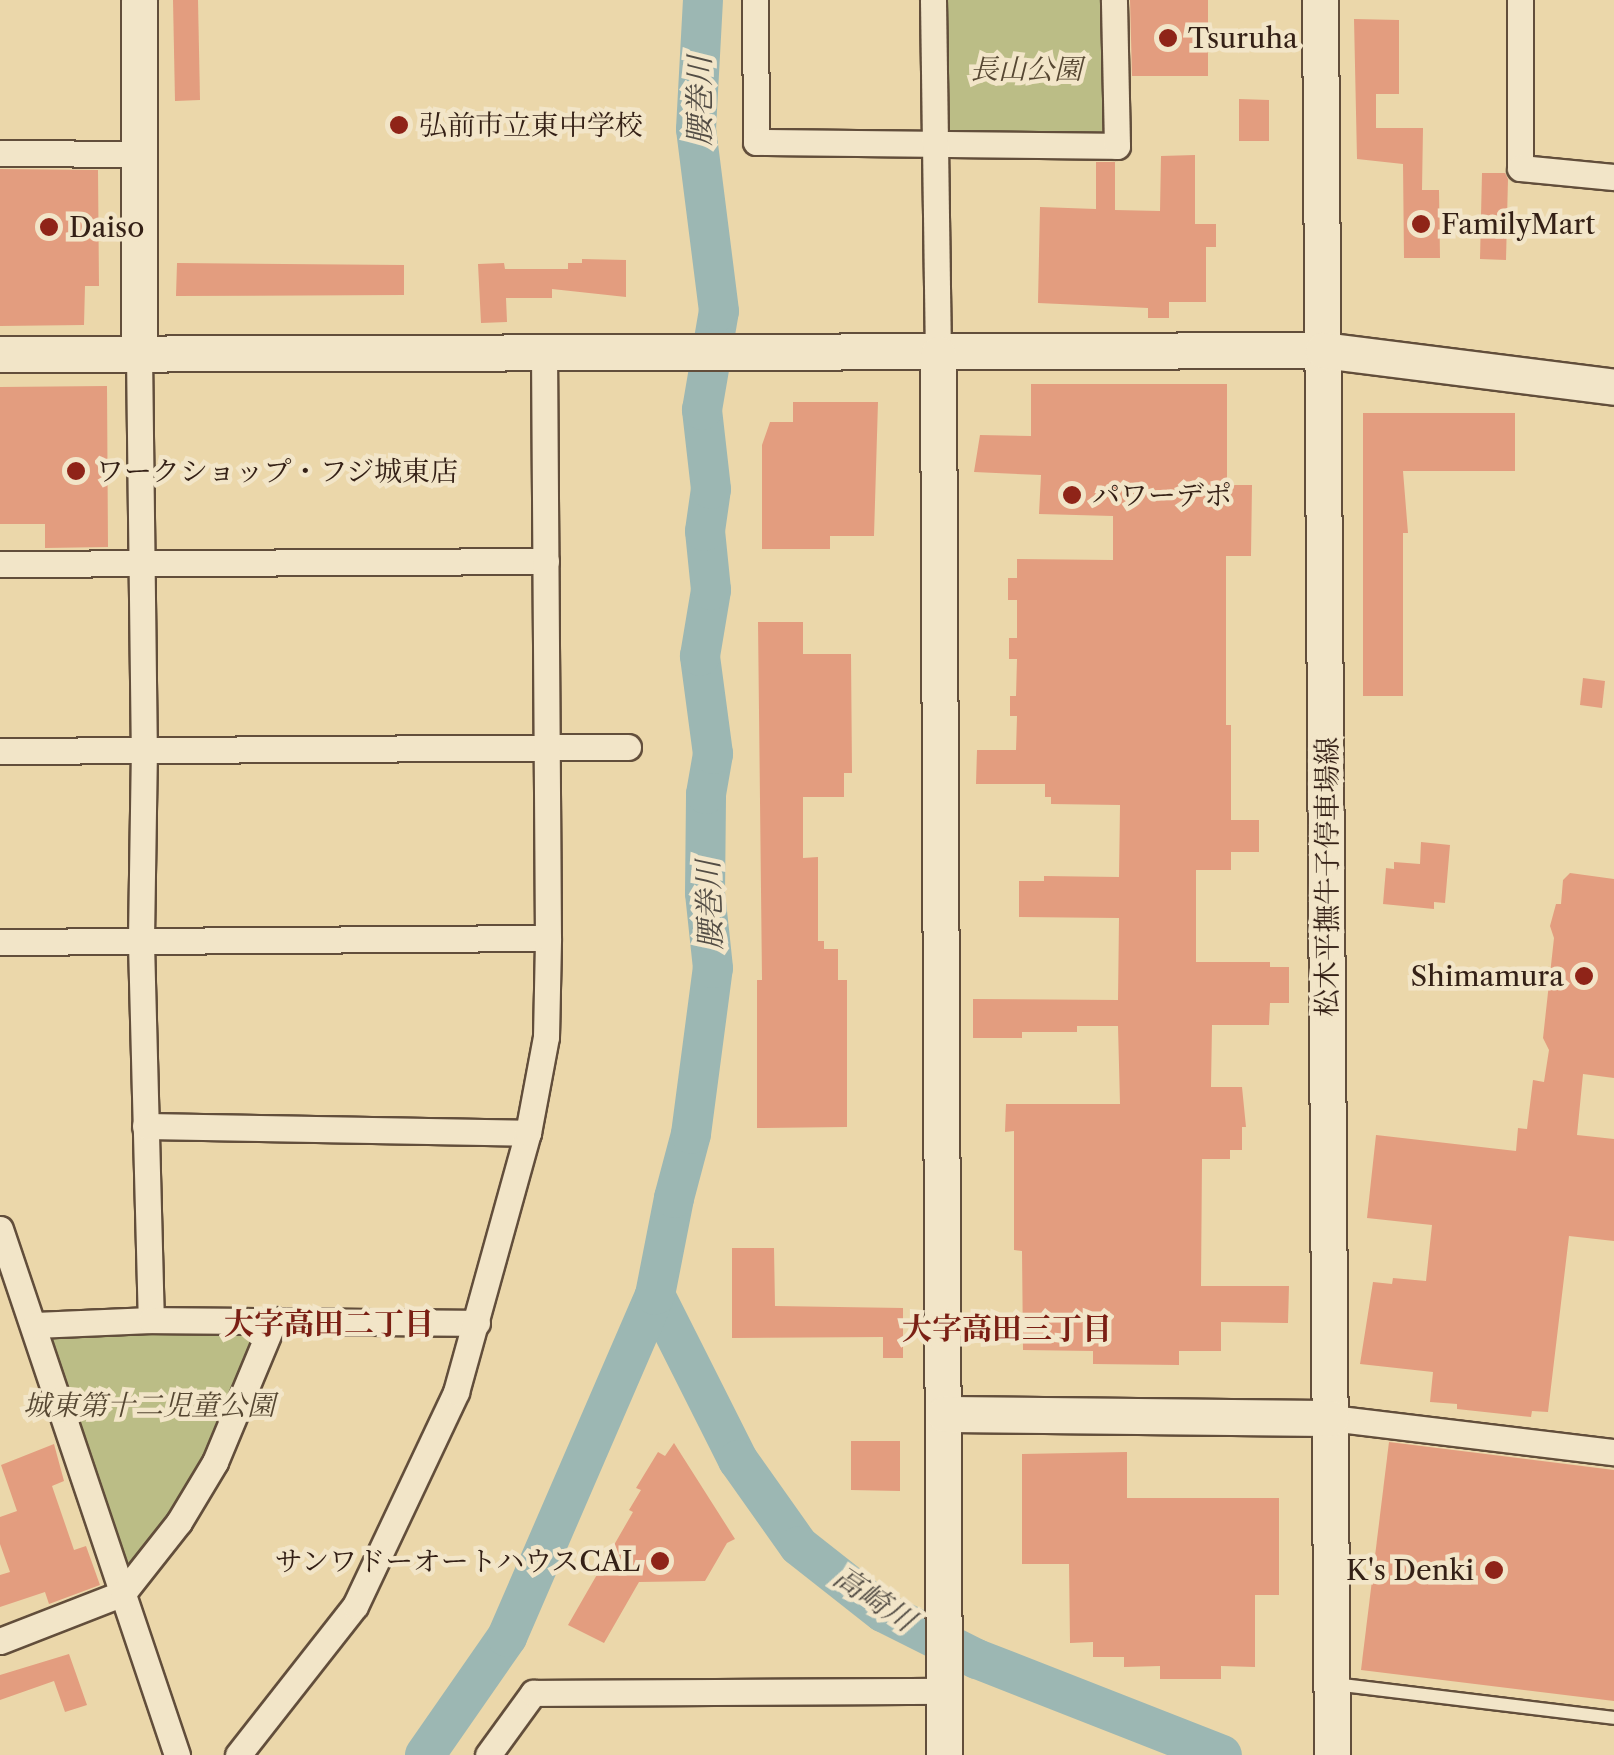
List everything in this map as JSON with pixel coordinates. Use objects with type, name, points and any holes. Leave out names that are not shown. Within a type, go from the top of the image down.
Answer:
[{"type":"street","points":[[138,0],[144,747],[141,944],[152,1320]]},
{"type":"street","points":[[756,0],[756,142],[1117,146],[1114,0]]},
{"type":"street","points":[[934,0],[944,1755]]},
{"type":"street","name":"松木平撫牛子停車場線","points":[[1320,0],[1332,1755]]},
{"type":"street","points":[[1520,0],[1520,168],[1614,176]]},
{"type":"street","points":[[0,153],[141,154]]},
{"type":"street","points":[[0,354],[1323,350],[1614,387]]},
{"type":"street","points":[[238,1755],[355,1606],[456,1392],[528,1133],[546,1037],[544,353]]},
{"type":"street","points":[[0,564],[546,561]]},
{"type":"street","points":[[0,752],[144,747],[628,748]]},
{"type":"street","points":[[0,942],[141,944],[548,938]]},
{"type":"street","points":[[145,1126],[528,1133]]},
{"type":"street","points":[[0,1229],[36,1325],[177,1755]]},
{"type":"street","points":[[36,1325],[152,1320],[478,1323]]},
{"type":"street","points":[[0,1641],[123,1593],[179,1522],[214,1462],[274,1320]]},
{"type":"street","points":[[944,1414],[1331,1418],[1614,1452]]},
{"type":"street","points":[[488,1755],[533,1693],[944,1680]]},
{"type":"lane","points":[[1332,1684],[1614,1718]]},
{"type":"green space","name":"長山公園","points":[[945,0],[1106,0],[1107,128],[1098,137],[955,138],[945,129]]},
{"type":"green space","name":"城東第十二児童公園","points":[[256,1328],[263,1337],[216,1441],[163,1526],[136,1563],[125,1566],[45,1331]]},
{"type":"building","points":[[173,0],[198,0],[200,100],[175,101]]},
{"type":"building","name":"Tsuruha","points":[[1130,0],[1208,0],[1208,76],[1132,76]]},
{"type":"building","points":[[1354,19],[1399,20],[1399,94],[1376,94],[1376,128],[1423,128],[1422,190],[1439,190],[1440,258],[1404,258],[1403,164],[1357,159]]},
{"type":"building","points":[[1239,99],[1269,100],[1269,141],[1239,141]]},
{"type":"building","points":[[1195,155],[1195,224],[1216,224],[1216,247],[1206,247],[1206,302],[1169,302],[1169,318],[1148,318],[1148,308],[1038,303],[1040,207],[1096,209],[1096,162],[1115,162],[1115,210],[1160,211],[1161,156]]},
{"type":"building","name":"Daiso","points":[[0,169],[98,170],[99,286],[85,286],[84,325],[0,326]]},
{"type":"building","points":[[1482,173],[1505,173],[1508,179],[1506,260],[1480,259]]},
{"type":"building","points":[[582,259],[626,260],[626,297],[552,289],[552,298],[506,298],[507,322],[481,323],[478,264],[504,263],[505,269],[568,269],[568,263],[582,263]]},
{"type":"building","points":[[177,263],[404,265],[404,295],[176,296]]},
{"type":"building","points":[[1031,384],[1227,384],[1227,485],[1252,485],[1251,556],[1226,556],[1226,725],[1231,725],[1231,820],[1259,820],[1259,852],[1231,852],[1231,870],[1196,870],[1196,962],[1270,962],[1270,967],[1289,967],[1289,1003],[1270,1003],[1269,1025],[1212,1025],[1211,1087],[1242,1087],[1246,1127],[1242,1127],[1242,1150],[1230,1150],[1230,1159],[1202,1159],[1201,1286],[1289,1286],[1288,1323],[1221,1322],[1221,1351],[1179,1351],[1179,1365],[1093,1364],[1093,1351],[1023,1350],[1022,1251],[1014,1250],[1014,1131],[1005,1132],[1006,1104],[1120,1104],[1118,1026],[1077,1026],[1077,1032],[1022,1032],[1022,1038],[973,1038],[973,999],[1118,1000],[1119,918],[1019,917],[1019,881],[1044,881],[1044,876],[1119,877],[1120,805],[1051,804],[1051,797],[1045,797],[1045,784],[976,784],[977,750],[1016,750],[1017,716],[1010,716],[1010,696],[1016,696],[1017,659],[1009,659],[1009,638],[1017,638],[1017,600],[1008,600],[1008,578],[1017,578],[1017,559],[1113,560],[1113,516],[1039,514],[1041,475],[974,472],[980,435],[1031,436]]},
{"type":"building","name":"ワークショップ・フジ城東店","points":[[107,386],[108,547],[45,548],[45,524],[0,524],[0,387]]},
{"type":"building","points":[[793,402],[878,402],[874,536],[830,536],[830,549],[762,549],[762,445],[770,422],[793,422]]},
{"type":"building","points":[[1363,413],[1515,413],[1515,471],[1403,471],[1408,533],[1403,533],[1403,696],[1363,696]]},
{"type":"building","points":[[758,622],[803,622],[803,654],[851,654],[852,773],[844,773],[844,797],[803,797],[803,858],[818,857],[818,941],[824,941],[824,949],[838,949],[838,980],[847,980],[847,1127],[757,1128],[757,980],[762,980]]},
{"type":"building","points":[[1583,678],[1605,681],[1602,708],[1580,705]]},
{"type":"building","points":[[1421,842],[1450,845],[1445,903],[1434,902],[1434,909],[1383,904],[1386,868],[1394,869],[1394,862],[1420,864]]},
{"type":"building","points":[[1570,873],[1614,879],[1614,1078],[1583,1074],[1577,1135],[1614,1139],[1614,1241],[1569,1236],[1548,1412],[1532,1411],[1531,1417],[1457,1409],[1457,1404],[1430,1402],[1433,1372],[1360,1364],[1373,1282],[1392,1284],[1393,1278],[1426,1281],[1432,1225],[1367,1218],[1376,1135],[1516,1151],[1518,1128],[1527,1129],[1533,1080],[1544,1082],[1549,1050],[1543,1038],[1554,938],[1550,926],[1556,904],[1561,904],[1563,880]]},
{"type":"building","points":[[732,1248],[774,1248],[775,1306],[903,1308],[903,1358],[883,1358],[883,1337],[732,1338]]},
{"type":"building","points":[[851,1441],[900,1441],[900,1491],[851,1490]]},
{"type":"building","name":"K's Denki","points":[[1389,1442],[1614,1470],[1614,1701],[1361,1670]]},
{"type":"building","name":"サンワドーオートハウスCAL","points":[[674,1443],[735,1539],[727,1543],[705,1581],[639,1582],[604,1643],[568,1625],[633,1512],[629,1510],[641,1490],[636,1488],[658,1452],[665,1456]]},
{"type":"building","points":[[54,1444],[64,1481],[52,1486],[74,1550],[86,1546],[100,1585],[49,1604],[45,1592],[0,1607],[0,1575],[10,1572],[0,1544],[0,1517],[17,1511],[1,1465]]},
{"type":"building","points":[[1127,1452],[1127,1498],[1279,1498],[1279,1595],[1255,1595],[1255,1667],[1221,1666],[1221,1679],[1160,1679],[1160,1666],[1124,1667],[1124,1657],[1093,1657],[1093,1642],[1070,1643],[1069,1564],[1022,1564],[1022,1454]]},
{"type":"building","points":[[69,1654],[87,1705],[65,1712],[54,1681],[0,1700],[0,1675]]},
{"type":"waterway","name":"腰巻川","points":[[425,1755],[507,1637],[655,1295],[691,1134],[713,968],[705,893],[706,794],[713,754],[700,656],[711,590],[705,531],[711,489],[702,410],[719,311],[696,129],[703,0]]},
{"type":"waterway","name":"高崎川","points":[[655,1295],[738,1460],[799,1546],[883,1612],[977,1659],[1222,1755]]},
{"type":"place","name":"Tsuruha","points":[[1168,38]]},
{"type":"place","name":"弘前市立東中学校","points":[[399,125]]},
{"type":"place","name":"FamilyMart","points":[[1421,224]]},
{"type":"place","name":"Daiso","points":[[49,227]]},
{"type":"place","name":"ワークショップ・フジ城東店","points":[[76,471]]},
{"type":"place","name":"パワーデポ","points":[[1072,495]]},
{"type":"place","name":"Shimamura","points":[[1584,976]]},
{"type":"place","name":"サンワドーオートハウスCAL","points":[[660,1561]]},
{"type":"place","name":"K's Denki","points":[[1494,1570]]},
{"type":"district","name":"大字高田二丁目","points":[[329,1324]]},
{"type":"district","name":"大字高田三丁目","points":[[1007,1329]]}]
